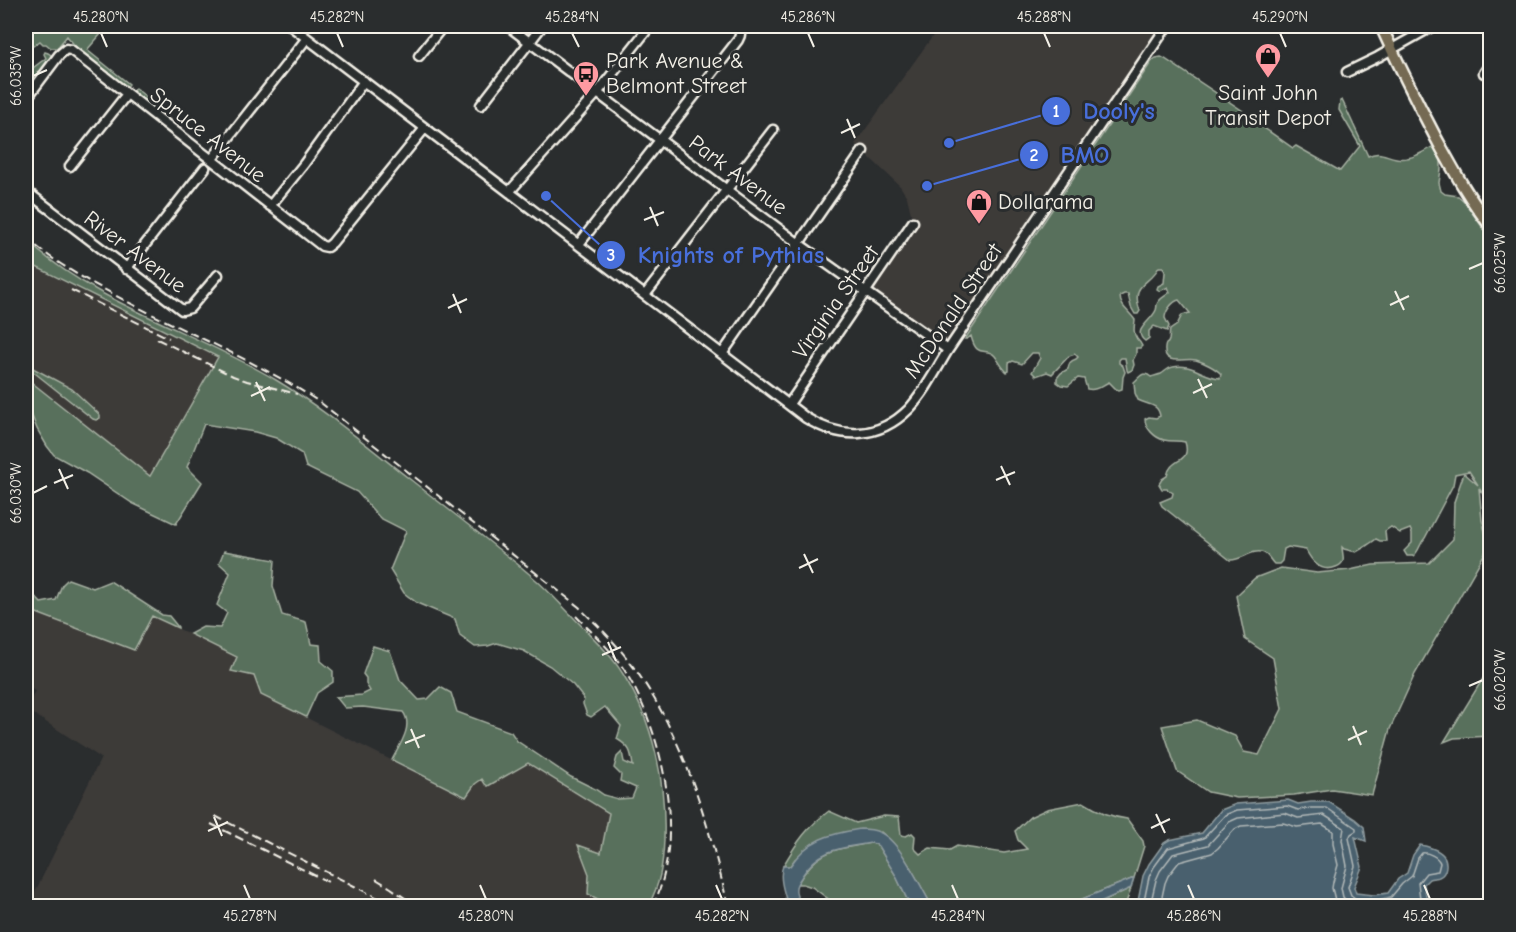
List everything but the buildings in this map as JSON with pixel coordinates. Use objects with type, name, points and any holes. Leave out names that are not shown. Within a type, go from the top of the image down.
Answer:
[{"type":"main road","points":[[1381,26],[1451,166],[1488,218]]},
{"type":"street","points":[[291,26],[789,404]]},
{"type":"street","points":[[419,56],[443,26]]},
{"type":"street","name":"Park Avenue","points":[[508,26],[865,292],[948,350]]},
{"type":"street","points":[[481,105],[542,26]]},
{"type":"street","points":[[509,192],[598,92],[650,26]]},
{"type":"street","name":"McDonald Street","points":[[789,404],[806,418],[826,429],[845,433],[866,433],[876,430],[910,408],[1167,26]]},
{"type":"street","points":[[1347,72],[1433,26]]},
{"type":"street","points":[[579,244],[738,40],[741,35],[740,28]]},
{"type":"street","points":[[212,159],[307,38]]},
{"type":"street","name":"Spruce Avenue","points":[[26,99],[59,55],[64,50],[74,51],[270,206],[322,246],[327,247],[425,128]]},
{"type":"street","points":[[1484,73],[1491,64]]},
{"type":"street","points":[[270,206],[304,164],[364,81]]},
{"type":"street","points":[[70,166],[127,94]]},
{"type":"street","points":[[645,295],[773,130]]},
{"type":"street","points":[[722,354],[862,151]]},
{"type":"street","points":[[126,268],[205,168]]},
{"type":"street","name":"River Avenue","points":[[26,191],[184,310],[190,308],[219,275]]},
{"type":"street","name":"Virginia Street","points":[[789,404],[913,222]]},
{"type":"shaded area","points":[[940,26],[1167,26],[948,350],[865,292],[913,222],[907,197],[900,186],[855,144]]},
{"type":"shaded area","points":[[26,261],[218,356],[150,476],[26,378]]},
{"type":"shaded area","points":[[26,609],[134,649],[152,616],[237,657],[254,676],[261,695],[465,797],[482,779],[488,786],[528,763],[609,813],[601,854],[578,845],[589,874],[588,894],[611,906],[28,906],[101,758],[26,709],[35,691],[26,686]]},
{"type":"green space","points":[[26,26],[108,26],[87,50],[129,84],[128,86],[80,52],[67,36],[57,48],[51,48],[40,41],[26,51]]},
{"type":"green space","points":[[45,52],[51,55],[52,59],[26,93],[26,73],[46,58]]},
{"type":"green space","points":[[1161,57],[1252,117],[1254,121],[1293,148],[1296,146],[1340,171],[1360,146],[1339,110],[1342,100],[1368,156],[1379,153],[1401,159],[1434,146],[1441,160],[1439,183],[1441,191],[1458,196],[1464,201],[1490,238],[1490,505],[1479,488],[1482,520],[1489,546],[1415,674],[1390,729],[1372,795],[1332,789],[1294,795],[1237,798],[1208,792],[1177,771],[1162,726],[1197,720],[1235,736],[1244,752],[1259,755],[1282,709],[1273,658],[1245,639],[1236,596],[1255,578],[1281,568],[1317,573],[1373,565],[1429,563],[1453,539],[1454,502],[1464,473],[1478,485],[1469,471],[1455,474],[1453,485],[1413,556],[1407,556],[1404,551],[1412,543],[1410,529],[1400,533],[1391,527],[1385,531],[1386,541],[1376,539],[1356,552],[1342,547],[1343,562],[1331,568],[1326,569],[1318,565],[1306,550],[1288,547],[1284,549],[1282,561],[1279,564],[1274,564],[1260,552],[1230,560],[1162,506],[1160,502],[1172,497],[1173,493],[1162,489],[1159,484],[1167,476],[1172,466],[1186,454],[1185,442],[1164,440],[1151,432],[1145,419],[1160,416],[1159,412],[1155,407],[1138,400],[1135,393],[1134,382],[1142,375],[1146,374],[1151,377],[1173,367],[1192,368],[1220,378],[1221,374],[1213,367],[1199,361],[1171,359],[1165,354],[1170,330],[1177,325],[1182,315],[1190,313],[1179,300],[1172,304],[1166,312],[1165,318],[1169,326],[1167,331],[1154,326],[1149,331],[1149,338],[1145,341],[1141,337],[1141,329],[1154,314],[1157,304],[1170,292],[1168,287],[1160,291],[1157,289],[1164,283],[1163,267],[1159,267],[1139,289],[1137,295],[1140,311],[1138,314],[1135,314],[1131,307],[1128,294],[1120,296],[1123,306],[1135,320],[1135,335],[1142,346],[1136,348],[1132,370],[1128,372],[1125,358],[1119,360],[1125,372],[1122,389],[1116,389],[1109,382],[1096,389],[1087,389],[1084,379],[1078,378],[1068,386],[1061,385],[1057,382],[1057,378],[1068,369],[1071,361],[1078,357],[1075,354],[1069,356],[1052,374],[1047,372],[1036,376],[1032,372],[1040,358],[1038,353],[1032,353],[1022,364],[1013,361],[1009,363],[1007,372],[992,353],[976,348],[971,336],[965,339],[1152,61]]},
{"type":"green space","points":[[135,88],[164,111],[162,115],[132,92]]},
{"type":"green space","points":[[26,240],[54,263],[83,282],[245,363],[311,403],[526,571],[600,645],[618,666],[643,712],[660,775],[664,818],[663,857],[658,882],[648,906],[611,906],[588,894],[589,874],[578,845],[601,853],[609,813],[528,763],[488,786],[482,779],[475,784],[466,797],[392,760],[406,730],[407,723],[403,712],[363,707],[345,708],[336,697],[362,695],[370,691],[363,674],[373,646],[390,651],[400,680],[419,700],[428,699],[440,687],[451,693],[457,712],[511,732],[517,741],[571,777],[604,795],[618,799],[632,798],[636,788],[620,781],[621,775],[614,768],[617,757],[622,752],[624,762],[633,766],[627,747],[617,739],[621,726],[605,707],[591,717],[587,715],[583,704],[584,699],[573,685],[550,666],[524,651],[497,643],[475,647],[460,636],[455,619],[417,603],[404,593],[390,570],[406,531],[380,518],[357,492],[306,467],[302,454],[276,438],[255,432],[204,424],[187,467],[202,482],[176,524],[132,503],[87,473],[54,455],[37,429],[26,401],[26,378],[150,476],[218,357],[28,263],[26,261]]},
{"type":"green space","points":[[31,367],[72,389],[100,415],[100,418],[93,419],[31,370]]},
{"type":"green space","points":[[224,551],[275,560],[273,586],[282,615],[306,622],[311,644],[320,645],[321,661],[333,671],[333,682],[317,693],[306,717],[261,695],[254,676],[231,671],[237,657],[190,634],[203,627],[220,628],[227,613],[217,605],[230,573],[219,563]]},
{"type":"green space","points":[[68,579],[93,588],[110,581],[162,615],[169,616],[178,628],[152,616],[134,650],[26,609],[26,587],[41,603],[56,600],[62,585]]},
{"type":"green space","points":[[1490,663],[1490,736],[1454,738],[1444,742],[1487,672]]},
{"type":"green space","points":[[1083,802],[1104,813],[1127,819],[1143,841],[1144,846],[1134,878],[1065,906],[932,906],[904,857],[881,832],[795,859],[790,866],[783,866],[803,836],[829,811],[856,823],[884,816],[899,817],[901,835],[906,836],[912,833],[915,836],[914,848],[920,854],[930,848],[950,850],[957,846],[1004,853],[1027,849],[1018,840],[1015,831],[1030,817],[1047,809]]},
{"type":"green space","points":[[871,843],[878,846],[913,906],[838,906],[812,887],[797,884],[820,857],[846,847]]},
{"type":"green space","points":[[1131,888],[1125,906],[1092,906]]},
{"type":"water","points":[[1288,800],[1298,804],[1329,802],[1364,827],[1366,841],[1355,837],[1362,867],[1354,887],[1356,893],[1374,895],[1388,893],[1398,879],[1407,873],[1413,855],[1420,845],[1441,853],[1446,864],[1444,873],[1429,879],[1424,884],[1428,906],[1137,906],[1143,876],[1164,843],[1202,833],[1221,810],[1236,804]]},
{"type":"water","points":[[860,829],[877,831],[894,844],[909,864],[932,906],[913,906],[878,846],[871,843],[832,851],[816,860],[797,885],[796,893],[800,906],[788,906],[782,881],[783,866],[790,866],[804,850],[820,839]]},
{"type":"water","points":[[1134,878],[1131,888],[1091,906],[1065,906]]},
{"type":"railway","points":[[26,237],[49,256],[86,280],[249,362],[321,403],[579,607],[630,662],[651,693],[669,726],[698,797],[728,906]]},
{"type":"railway","points":[[71,290],[169,338]]},
{"type":"railway","points":[[157,339],[233,376],[297,394]]},
{"type":"railway","points":[[576,616],[608,649],[625,671],[639,697],[660,755],[669,818],[668,849],[663,879],[653,906]]},
{"type":"railway","points":[[215,816],[394,906]]},
{"type":"railway","points":[[211,824],[330,883]]},
{"type":"railway","points":[[376,879],[416,906]]},
{"type":"place","name":"Saint John Transit Depot","points":[[1268,79]]},
{"type":"place","name":"Park Avenue & Belmont Street","points":[[586,97]]},
{"type":"place","name":"Dooly's","points":[[949,143]]},
{"type":"place","name":"BMO","points":[[927,186]]},
{"type":"place","name":"Knights of Pythias","points":[[546,196]]},
{"type":"place","name":"Dollarama","points":[[979,225]]}]
